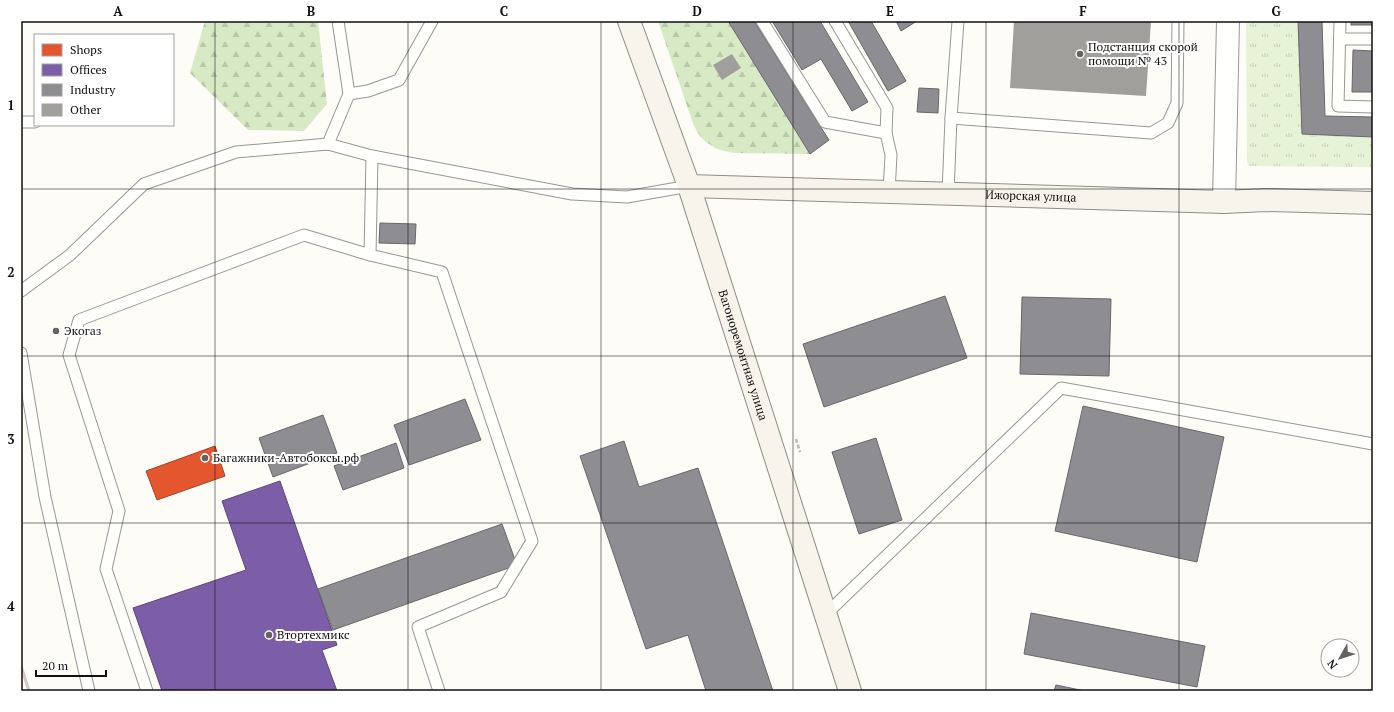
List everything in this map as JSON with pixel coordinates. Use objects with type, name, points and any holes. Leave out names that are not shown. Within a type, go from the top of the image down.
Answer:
[{"type":"street","name":"Вагоноремонтная улица","points":[[629,21],[689,186],[850,691]]},
{"type":"street","points":[[1224,202],[1228,21]]},
{"type":"street","name":"Ижорская улица","points":[[689,186],[1224,202],[1266,200],[1373,203]]},
{"type":"lane","points":[[328,144],[349,94],[338,21]]},
{"type":"lane","points":[[349,94],[368,91],[399,80],[432,21]]},
{"type":"lane","points":[[762,21],[825,122],[886,133]]},
{"type":"lane","points":[[835,21],[887,108],[886,133],[891,155],[889,192]]},
{"type":"lane","points":[[948,194],[951,118],[958,21]]},
{"type":"lane","points":[[1340,21],[1338,106],[1373,107]]},
{"type":"lane","points":[[951,118],[1151,132],[1168,123],[1177,103],[1178,22]]},
{"type":"lane","points":[[1340,39],[1373,39]]},
{"type":"lane","points":[[21,122],[34,122]]},
{"type":"lane","points":[[21,291],[70,255],[144,184],[236,152],[328,144],[372,156],[572,194],[627,196],[689,186]]},
{"type":"lane","points":[[370,255],[372,156]]},
{"type":"lane","points":[[147,691],[106,569],[118,511],[69,355],[79,320],[304,235],[370,255],[442,272],[532,541],[501,592],[418,626],[440,691]]},
{"type":"lane","points":[[21,353],[45,496],[89,691]]},
{"type":"lane","points":[[826,614],[1060,388],[1373,444]]},
{"type":"green space","points":[[205,21],[318,21],[327,104],[304,131],[248,130],[190,73]]},
{"type":"green space","points":[[658,21],[728,21],[810,154],[734,153],[715,148],[706,142],[694,126]]},
{"type":"green space","points":[[1246,21],[1298,21],[1302,134],[1373,137],[1373,167],[1249,166],[1247,162]]},
{"type":"building: Shops","points":[[215,446],[225,476],[157,500],[146,471]]},
{"type":"building: Offices","points":[[280,481],[337,645],[322,650],[337,691],[162,691],[133,608],[246,570],[222,501]]},
{"type":"building: Industry","points":[[728,21],[754,21],[829,140],[810,154]]},
{"type":"building: Industry","points":[[772,21],[820,21],[868,102],[852,111],[821,59],[802,70]]},
{"type":"building: Industry","points":[[848,21],[871,21],[906,81],[888,91]]},
{"type":"building: Industry","points":[[896,21],[917,21],[901,31]]},
{"type":"building: Industry","points":[[1298,21],[1322,21],[1325,116],[1373,117],[1373,137],[1302,134]]},
{"type":"building: Industry","points":[[1351,21],[1373,21],[1373,25],[1351,25]]},
{"type":"building: Industry","points":[[1353,50],[1373,51],[1373,92],[1352,92]]},
{"type":"building: Industry","points":[[919,88],[939,89],[938,113],[917,112]]},
{"type":"building: Industry","points":[[380,223],[416,224],[415,244],[379,243]]},
{"type":"building: Industry","points":[[945,296],[967,358],[824,407],[803,344]]},
{"type":"building: Industry","points":[[1022,297],[1111,299],[1109,376],[1020,374]]},
{"type":"building: Industry","points":[[465,399],[481,440],[409,465],[394,425]]},
{"type":"building: Industry","points":[[1083,406],[1224,437],[1197,562],[1055,531]]},
{"type":"building: Industry","points":[[323,415],[337,453],[273,477],[259,438]]},
{"type":"building: Industry","points":[[876,438],[902,520],[859,534],[832,452]]},
{"type":"building: Industry","points":[[624,441],[639,487],[698,468],[773,691],[706,691],[688,635],[646,649],[580,456]]},
{"type":"building: Industry","points":[[396,443],[404,468],[343,490],[334,466]]},
{"type":"building: Industry","points":[[502,524],[517,565],[333,630],[318,589]]},
{"type":"building: Industry","points":[[1031,613],[1205,646],[1197,687],[1024,654]]},
{"type":"building: Industry","points":[[1056,685],[1085,691],[1054,691]]},
{"type":"building: Other","name":"Подстанция скорой помощи № 43","points":[[1014,21],[1151,21],[1146,96],[1010,88]]},
{"type":"building: Other","points":[[732,54],[741,68],[722,80],[713,65]]},
{"type":"railway","points":[[21,666],[29,691]]},
{"type":"place","name":"Подстанция скорой помощи № 43","points":[[1080,54]]},
{"type":"place","name":"Экогаз","points":[[56,331]]},
{"type":"place","name":"Багажники-Автобоксы.рф","points":[[205,458]]},
{"type":"place","name":"Втортехмикс","points":[[269,635]]}]
